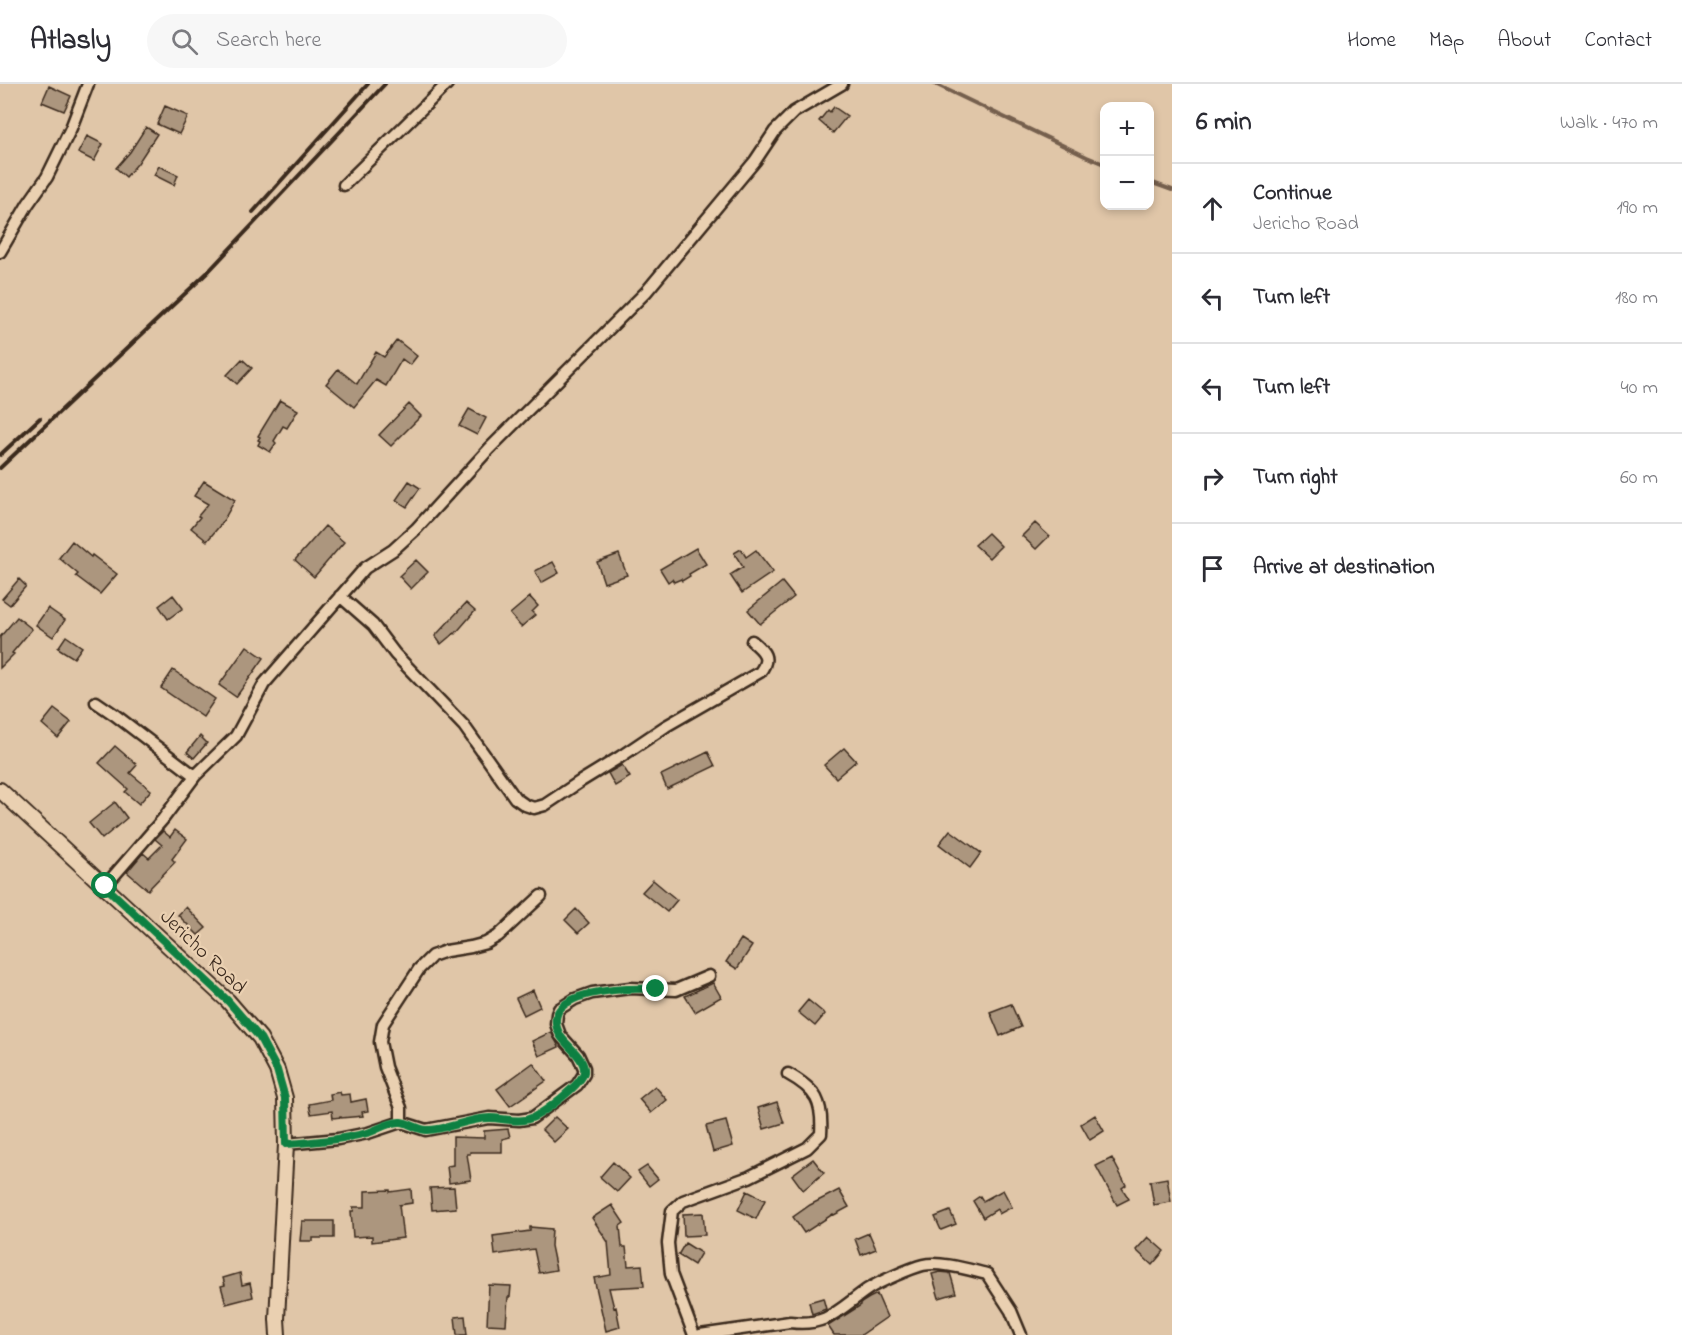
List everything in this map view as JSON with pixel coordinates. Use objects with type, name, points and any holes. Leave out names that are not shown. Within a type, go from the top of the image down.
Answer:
[{"type":"street","points":[[0,252],[47,177],[71,128],[88,84]]},
{"type":"street","points":[[344,185],[447,84]]},
{"type":"street","points":[[105,886],[163,819],[195,776],[236,736],[264,684],[364,568],[393,550],[416,530],[489,449],[646,292],[755,161],[775,131],[794,112],[842,84]]},
{"type":"street","points":[[340,596],[374,625],[395,654],[464,726],[515,798],[534,808],[545,806],[666,726],[760,672],[766,665],[766,657],[760,647],[752,641]]},
{"type":"street","points":[[96,702],[195,776]]},
{"type":"street","name":"Jericho Road","points":[[0,790],[228,1001],[260,1038],[277,1070],[285,1098],[286,1144],[278,1335]]},
{"type":"street","points":[[401,1122],[401,1108],[385,1067],[380,1042],[383,1024],[419,969],[432,956],[486,943],[498,936],[541,896]]},
{"type":"street","points":[[286,1144],[338,1139],[368,1133],[401,1122],[426,1130],[489,1118],[519,1120],[532,1118],[577,1085],[584,1074],[584,1068],[578,1055],[560,1035],[556,1023],[559,1009],[575,999],[592,993],[630,988],[676,990],[709,976]]},
{"type":"street","points":[[694,1335],[671,1274],[668,1243],[672,1211],[683,1201],[749,1178],[807,1148],[821,1134],[821,1106],[812,1091],[788,1074]]},
{"type":"street","points":[[700,1335],[790,1322],[802,1324],[821,1321],[843,1309],[870,1288],[925,1264],[954,1266],[987,1274],[1011,1311],[1021,1335]]},
{"type":"building","points":[[49,86],[71,96],[64,111],[42,102]]},
{"type":"building","points":[[165,106],[188,116],[179,134],[157,124]]},
{"type":"building","points":[[834,107],[847,116],[833,133],[819,121],[828,110],[830,112]]},
{"type":"building","points":[[146,127],[157,134],[126,177],[116,168],[130,152]]},
{"type":"building","points":[[87,136],[103,144],[94,161],[78,153]]},
{"type":"building","points":[[159,166],[178,175],[174,185],[154,175]]},
{"type":"building","points":[[397,340],[417,356],[410,365],[402,359],[386,386],[376,380],[354,407],[326,384],[338,369],[357,384],[376,352],[384,357]]},
{"type":"building","points":[[242,359],[252,368],[237,384],[227,375]]},
{"type":"building","points":[[280,400],[298,410],[287,428],[283,426],[270,452],[258,445],[260,437],[258,436]]},
{"type":"building","points":[[409,404],[421,416],[391,446],[379,435]]},
{"type":"building","points":[[469,409],[486,418],[477,435],[459,426]]},
{"type":"building","points":[[204,481],[235,500],[222,523],[207,541],[191,528],[208,504],[194,496]]},
{"type":"building","points":[[409,481],[420,488],[407,507],[396,500]]},
{"type":"building","points":[[1035,523],[1049,536],[1036,549],[1022,536]]},
{"type":"building","points":[[325,526],[344,542],[314,577],[295,560]]},
{"type":"building","points":[[988,533],[1001,546],[989,558],[975,545]]},
{"type":"building","points":[[72,541],[117,574],[100,594],[76,576],[78,574],[59,558]]},
{"type":"building","points":[[696,548],[706,564],[682,581],[681,579],[674,582],[672,579],[668,582],[660,569]]},
{"type":"building","points":[[741,549],[746,557],[756,550],[773,572],[742,593],[730,575],[743,567],[734,553]]},
{"type":"building","points":[[619,554],[627,575],[604,583],[597,562]]},
{"type":"building","points":[[416,560],[428,572],[411,589],[399,576]]},
{"type":"building","points":[[553,562],[559,573],[541,583],[535,571]]},
{"type":"building","points":[[19,579],[26,586],[10,605],[2,599]]},
{"type":"building","points":[[782,582],[794,597],[760,624],[748,610]]},
{"type":"building","points":[[173,595],[183,608],[168,619],[159,606]]},
{"type":"building","points":[[530,597],[538,606],[532,612],[535,615],[521,627],[510,614]]},
{"type":"building","points":[[466,603],[475,611],[455,634],[441,644],[435,636]]},
{"type":"building","points":[[48,608],[65,620],[53,637],[36,625]]},
{"type":"building","points":[[17,617],[32,629],[12,653],[14,654],[0,668],[0,637]]},
{"type":"building","points":[[66,636],[82,647],[74,658],[58,648]]},
{"type":"building","points":[[247,646],[264,658],[236,697],[219,685]]},
{"type":"building","points":[[173,670],[215,699],[203,717],[161,688]]},
{"type":"building","points":[[54,709],[71,722],[58,738],[42,724]]},
{"type":"building","points":[[200,736],[207,743],[194,758],[187,752]]},
{"type":"building","points":[[115,746],[137,765],[130,773],[151,790],[139,804],[125,792],[128,789],[99,763]]},
{"type":"building","points":[[844,748],[856,761],[836,778],[824,765]]},
{"type":"building","points":[[708,752],[715,766],[667,789],[661,775]]},
{"type":"building","points":[[622,765],[630,777],[615,786],[608,773]]},
{"type":"building","points":[[115,802],[127,818],[102,839],[89,823]]},
{"type":"building","points":[[175,830],[187,839],[172,859],[175,862],[148,890],[127,872],[143,853],[149,858],[162,845],[155,839],[163,831],[170,837]]},
{"type":"building","points":[[950,830],[981,853],[970,868],[939,844]]},
{"type":"building","points":[[653,880],[677,900],[667,912],[642,892]]},
{"type":"building","points":[[186,907],[206,928],[198,935],[178,915]]},
{"type":"building","points":[[576,909],[589,923],[578,933],[565,920]]},
{"type":"building","points":[[741,939],[752,946],[737,969],[726,962]]},
{"type":"building","points":[[713,983],[721,997],[695,1012],[685,996]]},
{"type":"building","points":[[533,990],[540,1007],[524,1015],[516,998]]},
{"type":"building","points":[[808,1000],[825,1014],[815,1026],[798,1012]]},
{"type":"building","points":[[1011,1004],[1021,1027],[1000,1036],[990,1012]]},
{"type":"building","points":[[551,1032],[559,1047],[539,1056],[532,1041]]},
{"type":"building","points":[[533,1063],[546,1081],[510,1106],[497,1089]]},
{"type":"building","points":[[655,1086],[667,1100],[651,1113],[639,1099]]},
{"type":"building","points":[[340,1092],[341,1095],[350,1094],[351,1102],[366,1099],[368,1111],[362,1112],[363,1116],[341,1118],[333,1118],[332,1111],[311,1114],[309,1104],[331,1100],[330,1094]]},
{"type":"building","points":[[777,1102],[784,1123],[764,1129],[758,1108]]},
{"type":"building","points":[[1095,1115],[1104,1131],[1090,1140],[1081,1124]]},
{"type":"building","points":[[555,1117],[568,1129],[554,1142],[542,1130]]},
{"type":"building","points":[[726,1121],[733,1146],[713,1152],[706,1126]]},
{"type":"building","points":[[508,1129],[510,1137],[502,1139],[502,1152],[470,1152],[467,1154],[471,1180],[449,1183],[447,1166],[453,1165],[453,1137],[484,1138],[484,1131]]},
{"type":"building","points":[[1112,1158],[1126,1185],[1122,1188],[1129,1199],[1117,1205],[1096,1166]]},
{"type":"building","points":[[813,1159],[824,1173],[803,1190],[792,1175]]},
{"type":"building","points":[[613,1162],[630,1178],[617,1192],[600,1177]]},
{"type":"building","points":[[647,1166],[658,1179],[649,1186],[638,1172]]},
{"type":"building","points":[[1167,1178],[1171,1202],[1154,1205],[1150,1181]]},
{"type":"building","points":[[454,1187],[456,1208],[432,1210],[430,1188]]},
{"type":"building","points":[[411,1189],[412,1203],[399,1205],[403,1238],[372,1242],[372,1236],[353,1237],[351,1211],[354,1211],[353,1207],[365,1207],[365,1191],[390,1190],[390,1192]]},
{"type":"building","points":[[839,1190],[849,1207],[833,1214],[804,1233],[793,1217]]},
{"type":"building","points":[[1003,1190],[1012,1207],[999,1214],[997,1209],[983,1218],[973,1201],[980,1196],[983,1201]]},
{"type":"building","points":[[747,1191],[765,1200],[756,1219],[738,1210]]},
{"type":"building","points":[[612,1205],[624,1223],[620,1226],[622,1247],[626,1247],[628,1266],[642,1265],[644,1286],[609,1288],[620,1327],[606,1331],[594,1278],[611,1275],[608,1242],[592,1218]]},
{"type":"building","points":[[950,1211],[956,1224],[941,1230],[935,1217]]},
{"type":"building","points":[[703,1213],[705,1235],[684,1236],[683,1214]]},
{"type":"building","points":[[302,1221],[334,1221],[334,1238],[313,1238],[313,1241],[300,1241]]},
{"type":"building","points":[[530,1227],[552,1229],[551,1246],[556,1270],[539,1273],[534,1249],[495,1255],[493,1236],[530,1231]]},
{"type":"building","points":[[869,1233],[876,1249],[861,1255],[855,1239]]},
{"type":"building","points":[[1148,1237],[1164,1251],[1152,1265],[1136,1250]]},
{"type":"building","points":[[685,1243],[701,1253],[694,1265],[678,1255]]},
{"type":"building","points":[[240,1273],[242,1285],[250,1283],[253,1297],[226,1304],[221,1286],[225,1285],[223,1278]]},
{"type":"building","points":[[950,1273],[956,1293],[939,1298],[932,1274]]},
{"type":"building","points":[[489,1285],[511,1286],[506,1325],[487,1324]]},
{"type":"building","points":[[877,1294],[887,1317],[861,1335],[834,1335],[828,1326]]},
{"type":"building","points":[[823,1298],[826,1309],[812,1314],[809,1302]]},
{"type":"building","points":[[465,1316],[467,1335],[457,1335],[455,1317]]},
{"type":"waterway","points":[[935,84],[1100,162]]},
{"type":"waterway","points":[[1154,183],[1172,190]]},
{"type":"railway","points":[[253,212],[368,84]]},
{"type":"railway","points":[[0,468],[208,272],[385,84]]},
{"type":"railway","points":[[0,455],[40,418]]},
{"type":"route","points":[[105,886],[228,1001],[260,1038],[277,1070],[285,1098],[286,1144],[338,1139],[368,1133],[401,1122],[426,1130],[489,1118],[503,1120],[532,1118],[577,1085],[584,1074],[584,1068],[578,1055],[560,1035],[556,1023],[559,1009],[575,999],[592,993],[630,988],[656,989]]}]
